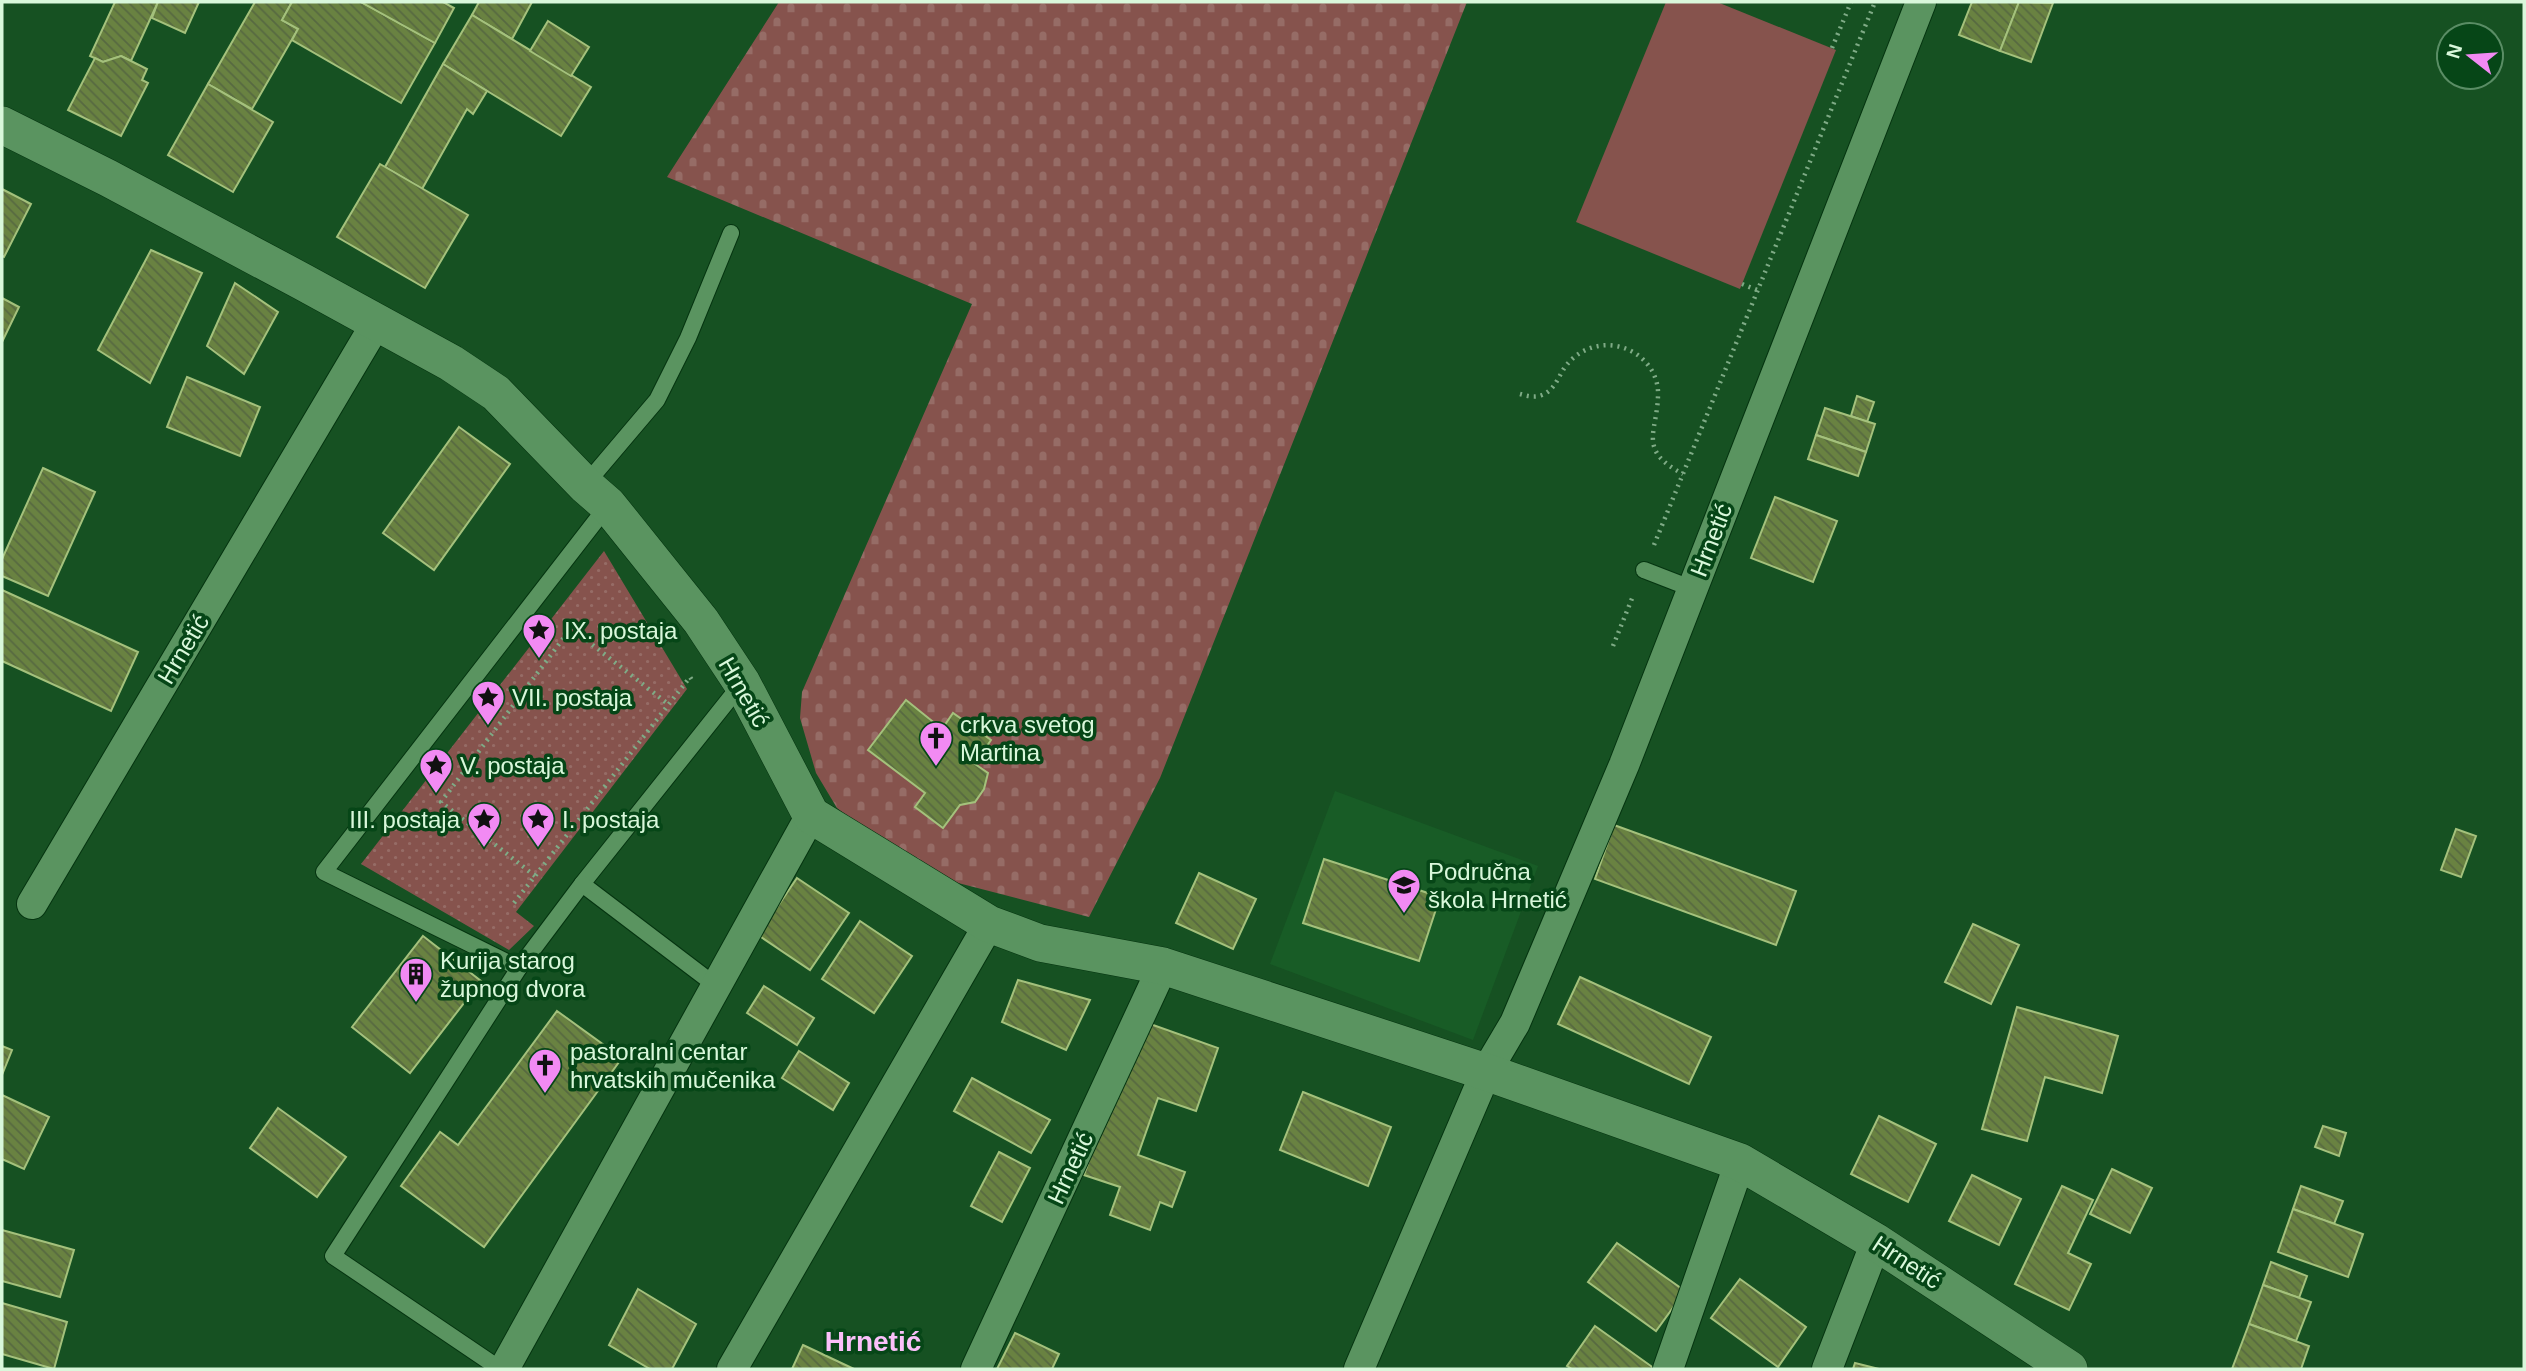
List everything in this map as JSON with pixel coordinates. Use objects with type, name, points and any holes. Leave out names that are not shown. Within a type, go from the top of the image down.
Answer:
[{"type":"street","name":"Hrnetić","points":[[1486,1072],[1520,1011],[1624,765],[1921,2]]},
{"type":"street","name":"Hrnetić","points":[[2,125],[377,322],[451,363],[495,393],[596,495],[701,621],[742,683],[811,816],[989,924],[1040,943],[1163,966],[1486,1072],[1740,1162],[1876,1242],[2069,1369]]},
{"type":"street","name":"Hrnetić","points":[[33,904],[377,322]]},
{"type":"street","points":[[502,1369],[811,816]]},
{"type":"street","points":[[732,1369],[989,924]]},
{"type":"street","name":"Hrnetić","points":[[976,1369],[1163,966]]},
{"type":"street","points":[[1359,1369],[1486,1072]]},
{"type":"street","points":[[1668,1369],[1740,1162]]},
{"type":"street","points":[[1827,1369],[1876,1242]]},
{"type":"lane","points":[[519,968],[324,872],[596,495],[657,400],[688,338],[731,233]]},
{"type":"lane","points":[[1644,570],[1693,589]]},
{"type":"lane","points":[[502,1369],[333,1256],[519,968],[582,884],[742,683]]},
{"type":"lane","points":[[582,884],[715,985]]},
{"type":"path","points":[[1832,48],[1851,2]]},
{"type":"path","points":[[1613,646],[1875,2]]},
{"type":"path","points":[[1742,284],[1757,290]]},
{"type":"path","points":[[1520,394],[1529,397],[1541,396],[1558,382],[1565,367],[1588,349],[1614,345],[1628,349],[1642,358],[1652,371],[1658,387],[1651,438],[1658,454],[1667,466],[1683,474]]},
{"type":"path","points":[[535,876],[441,802],[571,628],[668,704]]},
{"type":"path","points":[[513,903],[690,677],[697,686]]},
{"type":"shaded area","name":"Područna škola Hrnetić","points":[[1335,791],[1538,866],[1473,1040],[1270,964]]},
{"type":"green space","points":[[779,2],[1467,2],[1160,778],[1089,917],[935,877],[886,846],[837,808],[816,773],[800,718],[802,692],[972,304],[667,177]]},
{"type":"green space","points":[[1666,2],[1717,2],[1836,50],[1740,289],[1576,222]]},
{"type":"green space","points":[[604,551],[687,689],[516,912],[534,926],[509,950],[361,864]]},
{"type":"building","points":[[115,2],[158,2],[131,61],[121,56],[103,62],[90,56]]},
{"type":"building","points":[[158,2],[199,2],[185,33],[152,18]]},
{"type":"building","points":[[255,2],[292,2],[282,20],[298,29],[252,109],[208,84]]},
{"type":"building","points":[[292,2],[361,2],[435,43],[401,103],[292,40],[298,29],[282,20]]},
{"type":"building","points":[[361,2],[443,2],[454,8],[435,43]]},
{"type":"building","points":[[479,2],[532,2],[512,39],[472,15]]},
{"type":"building","points":[[1972,2],[2019,2],[2000,51],[1959,35]]},
{"type":"building","points":[[2019,2],[2053,3],[2031,62],[2000,51]]},
{"type":"building","points":[[472,15],[591,87],[561,136],[443,64]]},
{"type":"building","points":[[548,21],[589,47],[571,76],[530,51]]},
{"type":"building","points":[[121,56],[147,69],[142,80],[148,83],[121,136],[68,110],[95,58],[103,62]]},
{"type":"building","points":[[443,64],[487,91],[473,114],[467,109],[422,189],[385,167]]},
{"type":"building","points":[[208,84],[273,122],[233,192],[168,155]]},
{"type":"building","points":[[380,164],[468,215],[425,288],[337,237]]},
{"type":"building","points":[[2,189],[31,204],[4,257],[2,256]]},
{"type":"building","points":[[151,250],[202,273],[150,383],[98,350]]},
{"type":"building","points":[[235,283],[278,312],[244,374],[207,346]]},
{"type":"building","points":[[2,298],[19,307],[2,342]]},
{"type":"building","points":[[187,377],[260,407],[240,456],[167,427]]},
{"type":"building","points":[[1857,396],[1874,402],[1867,422],[1851,416]]},
{"type":"building","points":[[1825,408],[1875,424],[1866,452],[1816,435]]},
{"type":"building","points":[[459,427],[510,464],[434,570],[383,533]]},
{"type":"building","points":[[1816,435],[1866,452],[1858,476],[1808,459]]},
{"type":"building","points":[[43,468],[95,492],[48,596],[2,576],[2,559]]},
{"type":"building","points":[[1775,497],[1837,521],[1813,582],[1751,558]]},
{"type":"building","points":[[2,590],[138,652],[111,711],[2,661]]},
{"type":"building","name":"crkva svetog Martina","points":[[906,700],[942,729],[953,713],[991,740],[975,764],[988,773],[984,789],[975,802],[960,805],[943,828],[915,807],[925,793],[868,750]]},
{"type":"building","points":[[1614,825],[1796,891],[1776,945],[1595,879]]},
{"type":"building","points":[[2456,829],[2476,836],[2461,877],[2441,870]]},
{"type":"building","points":[[1324,859],[1440,897],[1419,961],[1303,923]]},
{"type":"building","points":[[1199,873],[1256,899],[1233,949],[1176,923]]},
{"type":"building","points":[[797,878],[849,913],[810,970],[758,935]]},
{"type":"building","points":[[860,921],[912,956],[874,1013],[822,979]]},
{"type":"building","points":[[1973,924],[2019,945],[1991,1004],[1945,982]]},
{"type":"building","name":"Kurija starog župnog dvora","points":[[423,936],[481,981],[410,1073],[352,1027]]},
{"type":"building","points":[[1580,977],[1711,1037],[1689,1084],[1558,1024]]},
{"type":"building","points":[[1018,980],[1090,1000],[1066,1050],[1002,1022]]},
{"type":"building","points":[[764,986],[814,1018],[797,1045],[747,1013]]},
{"type":"building","points":[[2017,1007],[2118,1036],[2102,1093],[2045,1077],[2027,1141],[1982,1129]]},
{"type":"building","name":"pastoralni centar hrvatskih mučenika","points":[[557,1011],[622,1058],[484,1247],[401,1186],[440,1132],[458,1145]]},
{"type":"building","points":[[1139,1020],[1218,1048],[1196,1111],[1158,1098],[1138,1155],[1185,1172],[1172,1207],[1160,1202],[1150,1230],[1110,1215],[1120,1187],[1084,1175]]},
{"type":"building","points":[[2,1046],[12,1050],[2,1075]]},
{"type":"building","points":[[799,1051],[849,1083],[833,1110],[782,1078]]},
{"type":"building","points":[[972,1078],[1050,1120],[1031,1153],[954,1111]]},
{"type":"building","points":[[1303,1092],[1391,1127],[1368,1186],[1280,1150]]},
{"type":"building","points":[[2,1095],[49,1117],[24,1169],[2,1159]]},
{"type":"building","points":[[278,1108],[346,1157],[317,1197],[250,1148]]},
{"type":"building","points":[[1879,1116],[1936,1144],[1908,1202],[1851,1174]]},
{"type":"building","points":[[2323,1126],[2346,1133],[2339,1156],[2315,1147]]},
{"type":"building","points":[[999,1152],[1030,1168],[1002,1222],[971,1206]]},
{"type":"building","points":[[2112,1169],[2152,1188],[2130,1233],[2090,1214]]},
{"type":"building","points":[[1972,1175],[2021,1199],[1999,1245],[1949,1221]]},
{"type":"building","points":[[2062,1186],[2093,1200],[2068,1253],[2091,1264],[2069,1310],[2015,1284]]},
{"type":"building","points":[[2301,1186],[2343,1201],[2334,1224],[2293,1209]]},
{"type":"building","points":[[2293,1209],[2363,1234],[2348,1277],[2278,1252]]},
{"type":"building","points":[[2,1230],[74,1250],[60,1297],[2,1281]]},
{"type":"building","points":[[1617,1243],[1685,1291],[1656,1331],[1588,1282]]},
{"type":"building","points":[[2271,1262],[2307,1276],[2299,1298],[2263,1285]]},
{"type":"building","points":[[1740,1279],[1806,1327],[1778,1367],[1711,1318]]},
{"type":"building","points":[[2263,1285],[2311,1302],[2296,1341],[2249,1324]]},
{"type":"building","points":[[638,1289],[696,1324],[672,1369],[650,1369],[609,1345]]},
{"type":"building","points":[[2,1303],[67,1322],[54,1369],[2,1354]]},
{"type":"building","points":[[2249,1324],[2309,1346],[2301,1369],[2232,1369]]},
{"type":"building","points":[[1595,1326],[1655,1369],[1572,1369],[1567,1366]]},
{"type":"building","points":[[1015,1333],[1059,1354],[1052,1369],[997,1369]]},
{"type":"building","points":[[803,1345],[854,1369],[792,1369]]},
{"type":"building","points":[[1855,1363],[1879,1369],[1853,1369]]},
{"type":"place","name":"IX. postaja","points":[[539,660]]},
{"type":"place","name":"VII. postaja","points":[[488,727]]},
{"type":"place","name":"crkva svetog Martina","points":[[936,768]]},
{"type":"place","name":"V. postaja","points":[[436,795]]},
{"type":"place","name":"III. postaja","points":[[484,849]]},
{"type":"place","name":"I. postaja","points":[[538,849]]},
{"type":"place","name":"Područna škola Hrnetić","points":[[1404,915]]},
{"type":"place","name":"Kurija starog župnog dvora","points":[[416,1004]]},
{"type":"place","name":"pastoralni centar hrvatskih mučenika","points":[[545,1095]]},
{"type":"district","name":"Hrnetić","points":[[873,1341]]}]
